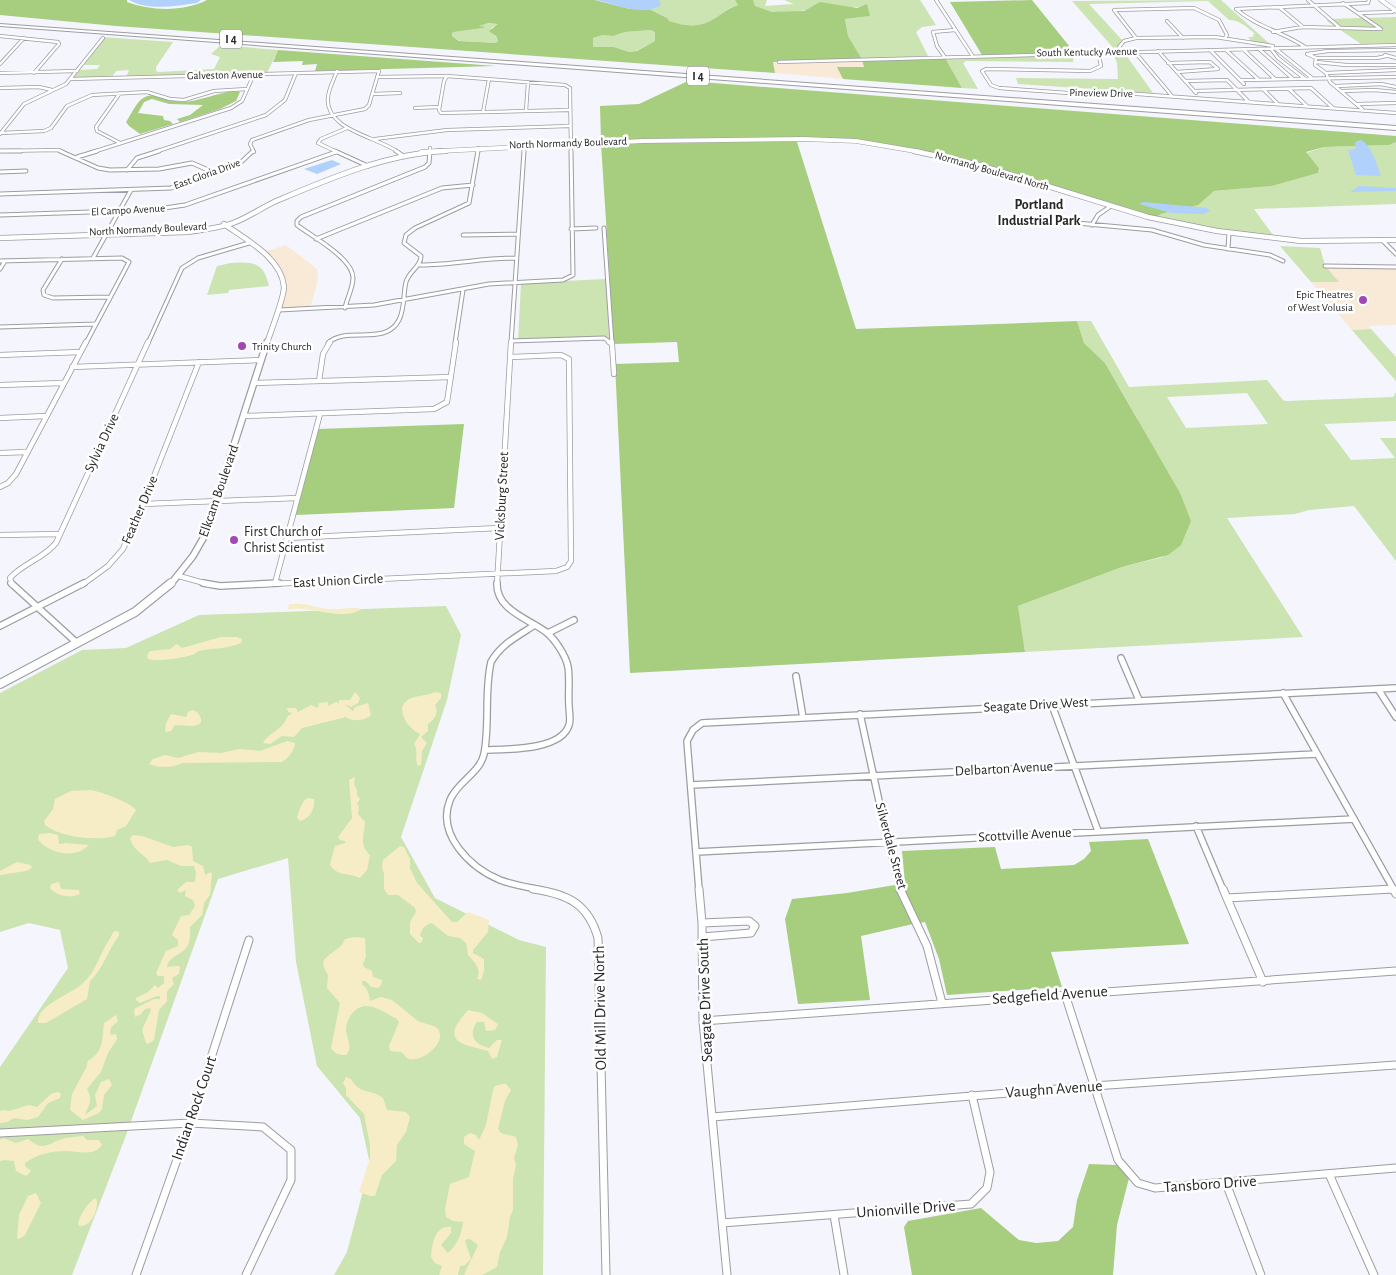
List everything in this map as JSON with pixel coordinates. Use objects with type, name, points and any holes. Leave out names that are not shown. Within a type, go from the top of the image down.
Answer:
[{"type":"highway","name":"I 4","points":[[0,22],[1396,124]]},
{"type":"highway","name":"I 4","points":[[0,22],[1396,128]]},
{"type":"street","points":[[936,0],[972,55]]},
{"type":"street","points":[[1308,0],[1312,6],[1339,27]]},
{"type":"street","points":[[1306,47],[1293,39],[1252,23],[1236,10],[1370,2],[1369,0]]},
{"type":"street","points":[[1381,0],[1396,10]]},
{"type":"street","points":[[1273,32],[1304,27],[1381,29],[1344,3]]},
{"type":"street","points":[[1136,38],[1114,10],[1183,7],[1199,10],[1219,20],[1228,35],[1225,38]]},
{"type":"street","points":[[1279,7],[1304,27]]},
{"type":"street","points":[[1358,14],[1390,15],[1387,13],[1396,10]]},
{"type":"street","points":[[1167,21],[1183,38]]},
{"type":"street","points":[[944,56],[937,46],[933,32],[955,30]]},
{"type":"street","points":[[0,36],[53,41],[58,44],[34,73]]},
{"type":"street","points":[[0,64],[24,38]]},
{"type":"street","points":[[1,134],[24,104],[66,84],[103,38]]},
{"type":"street","points":[[1122,52],[1119,47],[1124,41],[1136,38],[1225,38],[1244,43],[1269,45],[1276,48]]},
{"type":"street","name":"South Kentucky Avenue","points":[[779,62],[972,55],[1396,45]]},
{"type":"street","points":[[1271,49],[1278,58],[1304,78]]},
{"type":"street","points":[[1244,84],[1211,51],[1278,49],[1312,78]]},
{"type":"street","points":[[1226,50],[1259,79]]},
{"type":"street","points":[[1244,50],[1276,79]]},
{"type":"street","points":[[1259,50],[1292,79]]},
{"type":"street","points":[[1396,50],[1328,51],[1307,54],[1316,60],[1336,65],[1396,65]]},
{"type":"street","points":[[1134,51],[1172,96]]},
{"type":"street","points":[[1158,51],[1201,99]]},
{"type":"street","points":[[1378,51],[1386,56],[1396,58]]},
{"type":"street","name":"Pineview Drive","points":[[1098,52],[1100,66],[1090,71],[986,69],[982,71],[991,85],[999,88],[1082,94],[1097,91],[1333,108],[1362,108],[1371,111],[1396,113]]},
{"type":"street","points":[[1160,54],[1191,53]]},
{"type":"street","points":[[1316,60],[1386,56]]},
{"type":"street","points":[[1316,60],[1317,68],[1326,73],[1396,70]]},
{"type":"street","points":[[1168,62],[1212,63],[1218,69],[1177,72]]},
{"type":"street","name":"Galveston Avenue","points":[[71,79],[379,70],[377,78]]},
{"type":"street","points":[[0,74],[77,71]]},
{"type":"street","points":[[337,71],[328,101],[333,115],[347,128],[394,147],[401,154]]},
{"type":"street","points":[[127,170],[137,158],[272,111],[285,100],[296,73]]},
{"type":"street","points":[[1326,73],[1327,78],[1362,108]]},
{"type":"street","points":[[77,157],[230,108],[242,101],[254,74]]},
{"type":"street","points":[[279,310],[344,308],[403,300],[490,284],[568,278],[573,274],[570,88],[567,86],[447,76],[377,78],[373,94],[366,109],[333,115]]},
{"type":"street","points":[[447,76],[444,82],[439,108],[440,112],[569,110]]},
{"type":"street","points":[[1240,80],[1396,77]]},
{"type":"street","points":[[483,112],[489,79]]},
{"type":"street","points":[[1185,81],[1227,80],[1249,102]]},
{"type":"street","points":[[526,111],[528,82]]},
{"type":"street","points":[[1336,86],[1381,84],[1396,91]]},
{"type":"street","points":[[0,88],[39,87],[52,90]]},
{"type":"street","points":[[1289,88],[1308,106]]},
{"type":"street","points":[[1194,91],[1311,88],[1333,108]]},
{"type":"street","points":[[1,134],[44,131],[51,128],[71,103],[92,95],[120,92],[153,92],[170,99],[184,100],[224,90],[247,89]]},
{"type":"street","points":[[1263,89],[1278,104]]},
{"type":"street","points":[[1368,90],[1371,93]]},
{"type":"street","points":[[1342,91],[1396,91]]},
{"type":"street","points":[[120,92],[96,127],[97,131],[120,143]]},
{"type":"street","points":[[373,94],[400,93]]},
{"type":"street","points":[[1358,104],[1396,103]]},
{"type":"street","points":[[415,108],[439,108]]},
{"type":"street","name":"East Gloria Drive","points":[[0,194],[171,188],[238,165],[254,152],[250,144],[252,140],[309,120],[333,115]]},
{"type":"street","points":[[375,139],[411,133],[570,126]]},
{"type":"street","points":[[408,127],[411,133]]},
{"type":"street","points":[[347,128],[318,142],[366,165]]},
{"type":"street","name":"Normandy Boulevard North","points":[[643,141],[809,139],[884,145],[950,157],[1111,206],[1182,225],[1229,233],[1320,242],[1396,240]]},
{"type":"street","name":"North Normandy Boulevard","points":[[431,149],[643,141]]},
{"type":"street","name":"North Normandy Boulevard","points":[[0,237],[188,232],[225,224],[271,200],[401,154],[431,149],[524,146]]},
{"type":"street","name":"Vicksburg Street","points":[[485,750],[536,748],[550,742],[563,733],[569,725],[568,667],[562,653],[548,632],[512,610],[502,600],[497,590],[524,146]]},
{"type":"street","points":[[319,381],[326,347],[330,341],[339,337],[375,335],[396,326],[400,318],[407,278],[420,264],[421,256],[404,243],[406,235],[416,228],[468,203],[472,198],[478,148]]},
{"type":"street","points":[[344,308],[353,276],[351,268],[297,225],[297,221],[301,217],[425,167],[429,163],[431,149]]},
{"type":"street","points":[[0,151],[59,150],[98,168],[127,170],[159,169],[192,163],[198,158]]},
{"type":"street","name":"El Campo Avenue","points":[[0,215],[151,210],[185,206],[336,152]]},
{"type":"street","points":[[192,163],[215,173]]},
{"type":"street","points":[[0,172],[26,171]]},
{"type":"street","points":[[316,239],[442,188],[473,185]]},
{"type":"street","points":[[93,258],[131,190]]},
{"type":"street","points":[[1092,225],[1098,215],[1111,206]]},
{"type":"street","points":[[1026,224],[1062,223],[1152,230],[1204,245],[1270,255],[1282,261]]},
{"type":"street","name":"Elkcam Boulevard","points":[[0,684],[127,619],[147,606],[179,576],[195,556],[217,501],[284,290],[280,271],[272,262],[225,224]]},
{"type":"street","points":[[572,229],[596,228]]},
{"type":"street","points":[[604,228],[610,342],[614,374]]},
{"type":"street","points":[[1228,249],[1229,233]]},
{"type":"street","points":[[463,235],[518,234]]},
{"type":"street","points":[[1382,240],[1396,254]]},
{"type":"street","name":"Sylvia Drive","points":[[77,644],[11,584],[10,578],[15,572],[46,554],[53,547],[182,268],[198,258],[249,243]]},
{"type":"street","points":[[0,261],[93,258],[126,259],[129,262],[13,478],[1,487]]},
{"type":"street","points":[[420,264],[447,265],[488,258],[516,258]]},
{"type":"street","points":[[62,259],[43,290],[44,295],[53,298],[110,296]]},
{"type":"street","points":[[0,269],[5,261]]},
{"type":"street","points":[[1325,266],[1396,267]]},
{"type":"street","points":[[244,416],[434,409],[440,407],[447,402],[463,290]]},
{"type":"street","points":[[0,327],[95,324]]},
{"type":"street","points":[[511,341],[604,338],[610,342]]},
{"type":"street","points":[[0,355],[80,352]]},
{"type":"street","name":"East Union Circle","points":[[179,576],[200,584],[220,586],[556,571],[566,568],[571,562],[569,359],[560,355],[511,357]]},
{"type":"street","points":[[72,366],[261,360]]},
{"type":"street","name":"Feather Drive","points":[[0,626],[85,583],[108,566],[123,549],[144,504],[199,362]]},
{"type":"street","points":[[256,382],[451,377]]},
{"type":"street","points":[[0,385],[63,383]]},
{"type":"street","points":[[275,584],[320,414]]},
{"type":"street","points":[[0,418],[46,416]]},
{"type":"street","points":[[0,453],[26,452]]},
{"type":"street","points":[[144,504],[298,498]]},
{"type":"street","points":[[287,538],[500,528]]},
{"type":"street","points":[[0,535],[60,534]]},
{"type":"street","points":[[548,632],[574,620]]},
{"type":"street","name":"Old Mill Drive North","points":[[536,625],[502,648],[492,661],[489,670],[485,750],[480,765],[454,792],[449,802],[447,814],[449,829],[458,848],[472,863],[497,879],[573,900],[588,914],[595,926],[598,938],[606,1275]]},
{"type":"street","points":[[1121,658],[1139,700]]},
{"type":"street","points":[[796,676],[803,718]]},
{"type":"street","name":"Seagate Drive West","points":[[695,728],[702,723],[1396,688]]},
{"type":"street","points":[[1378,689],[1396,717]]},
{"type":"street","points":[[1228,898],[1395,891],[1283,693]]},
{"type":"street","points":[[1052,704],[1098,831]]},
{"type":"street","name":"Silverdale Street","points":[[860,714],[900,888],[928,946],[942,1003]]},
{"type":"street","name":"Seagate Drive South","points":[[695,728],[690,733],[687,741],[702,923],[703,1021],[727,1275]]},
{"type":"street","name":"Delbarton Avenue","points":[[691,785],[1317,754]]},
{"type":"street","name":"Scottville Avenue","points":[[696,852],[1354,819]]},
{"type":"street","points":[[1196,826],[1264,982]]},
{"type":"street","points":[[702,923],[745,920],[752,922],[755,926],[754,932],[751,933],[702,937]]},
{"type":"street","name":"Indian Rock Court","points":[[136,1275],[190,1123],[249,940]]},
{"type":"street","name":"Sedgefield Avenue","points":[[703,1021],[1396,971]]},
{"type":"street","name":"Tansboro Drive","points":[[1065,994],[1118,1160],[1138,1183],[1155,1188],[1396,1168]]},
{"type":"street","name":"Vaughn Avenue","points":[[712,1117],[972,1095],[1396,1065]]},
{"type":"street","name":"Unionville Drive","points":[[722,1222],[971,1204],[988,1188],[990,1172],[972,1095]]},
{"type":"street","points":[[0,1133],[190,1123],[264,1126],[291,1150],[291,1180],[246,1275]]},
{"type":"street","points":[[1329,1174],[1374,1275]]},
{"type":"street","points":[[1226,1183],[1261,1275]]},
{"type":"street","points":[[834,1215],[844,1275]]},
{"type":"shaded area","points":[[862,60],[864,67],[838,67],[843,79],[775,73],[773,62]]},
{"type":"shaded area","points":[[286,245],[317,269],[318,280],[310,308],[281,309],[286,289],[282,270],[263,252]]},
{"type":"shaded area","points":[[1326,267],[1396,268],[1396,325],[1369,326],[1371,329],[1352,330],[1311,282],[1338,282]]},
{"type":"green space","points":[[0,0],[127,0],[127,2],[136,5],[167,9],[188,7],[207,0],[595,0],[630,9],[649,9],[667,18],[669,21],[700,25],[711,21],[738,5],[735,0],[753,0],[755,6],[772,12],[804,11],[820,2],[857,8],[867,4],[870,16],[845,19],[848,36],[862,59],[773,62],[775,73],[116,26],[0,15]],"holes":[[[488,23],[498,24],[489,31],[496,36],[498,41],[496,43],[459,41],[452,36],[454,32],[483,28],[485,27],[479,26]],[[651,30],[655,32],[655,41],[637,51],[629,52],[614,47],[593,47],[593,38],[603,35],[613,36],[625,32]]]},
{"type":"green space","points":[[659,0],[735,0],[738,5],[729,8],[711,21],[699,25],[688,25],[668,21],[667,18],[649,9],[656,8]]},
{"type":"green space","points":[[753,0],[767,0],[765,6],[794,4],[784,0],[920,0],[936,25],[922,27],[916,32],[928,56],[862,59],[848,36],[845,19],[870,16],[867,9],[862,6],[812,6],[799,12],[779,13],[760,9],[755,6]]},
{"type":"green space","points":[[1032,0],[1074,52],[982,55],[950,2]]},
{"type":"green space","points":[[1221,0],[1271,45],[1252,42],[1248,37],[1253,37],[1254,33],[1246,26],[1229,20],[1208,1],[1089,4],[1122,40],[1117,47],[1120,51],[1116,51],[1072,1]]},
{"type":"green space","points":[[1396,17],[1396,43],[1361,44],[1327,21],[1328,19]]},
{"type":"green space","points":[[485,23],[499,24],[491,28],[498,41],[496,43],[460,41],[452,36],[451,33],[454,32],[483,28],[479,26]]},
{"type":"green space","points":[[655,31],[655,41],[636,51],[629,52],[614,47],[593,47],[593,38],[603,35],[613,36],[625,32]]},
{"type":"green space","points":[[102,37],[173,42],[156,67],[156,71],[159,72],[214,69],[220,57],[211,54],[221,45],[278,50],[267,73],[126,77],[129,70],[116,71],[112,77],[73,78],[80,70],[97,69],[100,65],[84,65],[105,38],[102,38],[88,55]]},
{"type":"green space","points":[[278,50],[496,66],[315,71],[317,64],[302,65],[303,61],[273,62]]},
{"type":"green space","points":[[1113,52],[1133,52],[1134,54],[1126,55],[1153,93],[1018,84],[1016,78],[1118,79],[1117,63]]},
{"type":"green space","points":[[1074,53],[1073,62],[966,61],[963,63],[978,89],[962,88],[944,56]]},
{"type":"green space","points":[[944,56],[962,88],[843,79],[837,67],[864,67],[862,60]]},
{"type":"green space","points":[[688,81],[1396,136],[1396,142],[1389,145],[1324,147],[1306,152],[1319,168],[1318,173],[1272,186],[1214,191],[1198,205],[1161,214],[1155,218],[936,153],[856,141],[601,140],[600,106],[639,104]]},
{"type":"green space","points":[[234,91],[240,92],[236,101],[220,109],[180,122],[177,119],[190,115],[203,105],[169,104],[152,99],[144,102],[138,113],[163,116],[164,120],[170,121],[173,124],[140,134],[126,122],[139,101],[150,95],[183,102]]},
{"type":"green space","points":[[765,140],[835,141],[797,142],[856,329],[1077,321],[1084,343],[1105,363],[1180,493],[1191,521],[1181,545],[1168,555],[1122,567],[1018,606],[1025,652],[630,673],[615,364],[679,362],[677,342],[614,344],[601,144]]},
{"type":"green space","points":[[1396,142],[1396,204],[1254,209],[1275,238],[1249,236],[1155,218],[1161,214],[1186,209],[1214,191],[1272,186],[1318,173],[1319,168],[1306,153],[1324,147],[1389,145]]},
{"type":"green space","points":[[1280,246],[1320,248],[1325,265],[1323,266],[1339,282],[1311,282]]},
{"type":"green space","points":[[231,263],[252,263],[257,265],[264,272],[269,286],[229,290],[228,293],[207,295],[217,266]]},
{"type":"green space","points":[[606,279],[609,338],[518,341],[521,283]]},
{"type":"green space","points":[[1077,321],[1091,321],[1129,387],[1267,380],[1283,400],[1286,401],[1393,397],[1396,392],[1396,421],[1324,424],[1351,460],[1395,458],[1380,438],[1396,438],[1396,561],[1354,506],[1309,510],[1295,514],[1227,518],[1303,637],[1025,652],[1018,606],[1122,567],[1163,557],[1137,418],[1105,363],[1084,343]],"holes":[[[1247,393],[1268,424],[1186,428],[1167,397]]]},
{"type":"green space","points":[[1371,329],[1396,357],[1396,381],[1352,330]]},
{"type":"green space","points":[[464,424],[454,508],[296,515],[318,429]]},
{"type":"green space","points":[[446,606],[461,635],[447,700],[401,837],[435,898],[519,940],[546,947],[543,1275],[334,1275],[347,1252],[370,1164],[360,1118],[317,1066],[296,962],[288,858],[218,879],[125,1138],[72,1275],[0,1275],[0,1067],[68,968],[60,930],[29,923],[0,932],[0,693],[82,650],[126,648],[199,615]]},
{"type":"green space","points":[[1148,839],[1189,944],[1051,952],[1062,987],[947,995],[939,959],[925,922],[920,923],[902,884],[905,883],[902,851],[995,847],[1001,869],[1074,865],[1084,859],[1091,851],[1089,842]]},
{"type":"green space","points":[[895,885],[913,924],[861,936],[870,1000],[798,1004],[785,919],[792,899]]},
{"type":"green space","points":[[1089,1164],[1117,1165],[1129,1178],[1117,1225],[1113,1275],[912,1275],[904,1227],[908,1221],[981,1208],[1019,1240],[1036,1243],[1058,1241],[1073,1227],[1077,1200]]},
{"type":"sand","points":[[295,603],[329,609],[361,609],[349,614],[333,614],[302,609],[288,609],[289,604]]},
{"type":"sand","points":[[221,637],[237,637],[242,639],[241,643],[236,645],[199,651],[193,655],[163,660],[148,659],[147,655],[150,651],[170,649],[177,644],[182,648]]},
{"type":"sand","points":[[355,692],[360,698],[358,703],[351,707],[344,704],[353,711],[355,707],[368,703],[371,715],[368,717],[362,720],[355,720],[346,717],[302,728],[294,737],[282,736],[270,744],[263,743],[292,713],[288,712],[287,708],[296,708],[298,712],[311,705],[318,708],[319,703],[328,702],[328,706],[336,702],[339,703],[339,700],[350,700]]},
{"type":"sand","points":[[435,692],[441,693],[441,698],[435,705],[436,713],[428,724],[428,731],[421,737],[427,743],[422,751],[421,765],[418,766],[414,744],[420,734],[407,723],[403,716],[402,708],[404,703],[412,698]]},
{"type":"sand","points":[[193,710],[200,716],[200,724],[194,726],[175,725],[171,731],[165,732],[166,723],[171,714],[186,717],[188,712]]},
{"type":"sand","points":[[287,741],[295,743],[291,754],[282,762],[182,763],[166,767],[149,764],[153,759],[165,755],[178,758],[198,752],[221,753],[239,749],[260,751]]},
{"type":"sand","points":[[355,777],[354,784],[360,799],[357,804],[359,806],[358,814],[365,822],[363,844],[370,855],[367,870],[360,878],[335,871],[330,864],[335,846],[345,843],[345,841],[340,840],[338,837],[352,818],[349,780]]},
{"type":"sand","points":[[91,790],[122,801],[136,810],[126,826],[117,830],[115,836],[89,838],[70,836],[45,825],[44,821],[53,809],[55,799],[71,791]]},
{"type":"sand","points":[[307,798],[314,799],[314,806],[310,815],[300,821],[297,818]]},
{"type":"sand","points":[[50,833],[58,835],[59,844],[89,845],[83,850],[76,852],[62,853],[55,851],[38,840],[39,834]]},
{"type":"sand","points":[[133,835],[142,836],[173,847],[189,845],[192,847],[193,861],[203,866],[205,875],[211,872],[212,874],[210,895],[204,903],[202,915],[190,927],[188,944],[181,953],[172,958],[167,967],[180,967],[179,974],[172,978],[174,984],[167,991],[167,1001],[159,1010],[154,1040],[148,1044],[142,1030],[151,1010],[150,1008],[145,1009],[135,1017],[134,1009],[154,999],[160,999],[160,996],[140,1003],[136,998],[148,992],[155,985],[158,988],[164,983],[164,976],[158,976],[156,973],[166,951],[178,946],[178,940],[172,935],[181,916],[189,915],[195,906],[193,900],[185,896],[186,890],[180,893],[177,890],[186,882],[195,882],[196,872],[194,866],[181,866],[167,860],[150,863],[131,842],[130,838]]},
{"type":"sand","points":[[400,846],[404,847],[410,859],[410,868],[417,883],[452,922],[457,922],[468,912],[489,920],[488,932],[473,950],[473,953],[484,959],[484,971],[481,980],[477,979],[478,968],[468,955],[466,943],[460,938],[448,936],[432,923],[421,931],[422,942],[419,943],[410,934],[410,922],[416,912],[415,908],[398,895],[388,895],[384,889],[383,860]]},
{"type":"sand","points":[[17,862],[31,865],[32,868],[26,871],[0,875],[0,871]]},
{"type":"sand","points":[[59,882],[61,889],[79,890],[80,894],[68,896],[56,893],[50,888],[51,884]]},
{"type":"sand","points":[[115,931],[119,932],[119,936],[99,971],[90,981],[87,999],[46,1023],[38,1023],[39,1017],[48,1005],[78,987],[87,979]]},
{"type":"sand","points":[[354,937],[365,938],[366,956],[363,964],[364,967],[372,971],[373,977],[382,980],[378,988],[371,987],[366,981],[362,981],[370,1001],[381,997],[392,1000],[418,1021],[436,1027],[440,1032],[437,1044],[426,1055],[413,1059],[407,1058],[401,1052],[390,1051],[389,1046],[399,1022],[382,1011],[367,1006],[358,1008],[349,1019],[346,1032],[349,1048],[346,1055],[337,1054],[331,1048],[340,1003],[327,988],[328,975],[323,962],[326,957],[341,946],[345,939]]},
{"type":"sand","points":[[468,1010],[482,1013],[498,1024],[495,1030],[486,1031],[484,1022],[477,1022],[473,1031],[476,1042],[484,1047],[489,1048],[497,1040],[502,1040],[497,1057],[492,1059],[488,1051],[468,1046],[457,1040],[455,1030]]},
{"type":"sand","points":[[116,1015],[118,1021],[110,1030],[110,1033],[111,1035],[116,1034],[117,1039],[108,1053],[101,1072],[87,1089],[90,1102],[85,1115],[97,1106],[95,1095],[101,1082],[109,1079],[112,1085],[104,1095],[102,1109],[99,1113],[83,1120],[70,1110],[72,1094],[88,1061],[100,1049],[104,1023]]},
{"type":"sand","points":[[346,1077],[351,1079],[358,1088],[383,1098],[387,1110],[406,1112],[410,1117],[406,1132],[397,1145],[396,1161],[382,1175],[375,1196],[359,1192],[370,1158],[370,1145],[364,1114],[346,1095],[346,1088],[343,1083]]},
{"type":"sand","points":[[506,1084],[511,1090],[505,1101],[498,1129],[501,1133],[516,1137],[518,1145],[514,1158],[516,1165],[513,1179],[513,1210],[507,1237],[500,1252],[497,1267],[482,1275],[464,1275],[478,1245],[467,1239],[465,1241],[471,1259],[465,1265],[460,1266],[458,1275],[439,1275],[442,1266],[435,1263],[431,1257],[435,1236],[441,1229],[451,1227],[451,1233],[441,1245],[448,1253],[460,1235],[463,1222],[453,1221],[446,1217],[445,1209],[450,1184],[469,1177],[475,1151],[464,1144],[464,1137],[470,1133],[476,1135],[479,1140],[486,1125],[493,1090],[495,1086]]},
{"type":"sand","points":[[61,1093],[60,1098],[48,1103],[38,1117],[27,1120],[14,1118],[0,1123],[0,1111],[9,1111],[29,1105],[37,1107],[51,1094]]},
{"type":"sand","points":[[83,1136],[87,1140],[99,1140],[102,1145],[90,1152],[61,1151],[40,1155],[25,1163],[25,1166],[31,1171],[26,1176],[16,1171],[14,1161],[0,1161],[0,1140],[3,1138],[16,1143],[28,1139],[33,1143],[45,1146],[65,1138]]},
{"type":"sand","points":[[36,1193],[41,1203],[25,1235],[19,1239],[17,1238],[19,1215],[28,1196]]},
{"type":"sand","points":[[96,1198],[96,1212],[91,1221],[83,1226],[79,1226],[78,1223],[83,1212]]},
{"type":"water","points":[[129,0],[201,0],[197,3],[153,7]]},
{"type":"water","points":[[595,0],[659,0],[661,5],[654,9],[637,10]]},
{"type":"water","points":[[1361,140],[1371,151],[1381,176],[1356,175],[1348,150],[1356,149],[1355,142]]},
{"type":"water","points":[[332,160],[341,164],[317,174],[304,169]]},
{"type":"water","points":[[1359,186],[1396,188],[1396,191],[1350,192]]},
{"type":"water","points":[[1144,202],[1207,208],[1210,211],[1203,214],[1171,213],[1139,204]]},
{"type":"place","name":"Epic Theatres of West Volusia","points":[[1363,300]]},
{"type":"place","name":"Trinity Church","points":[[242,346]]},
{"type":"place","name":"First Church of Christ Scientist","points":[[234,540]]},
{"type":"district","name":"Portland Industrial Park","points":[[1039,214]]}]
